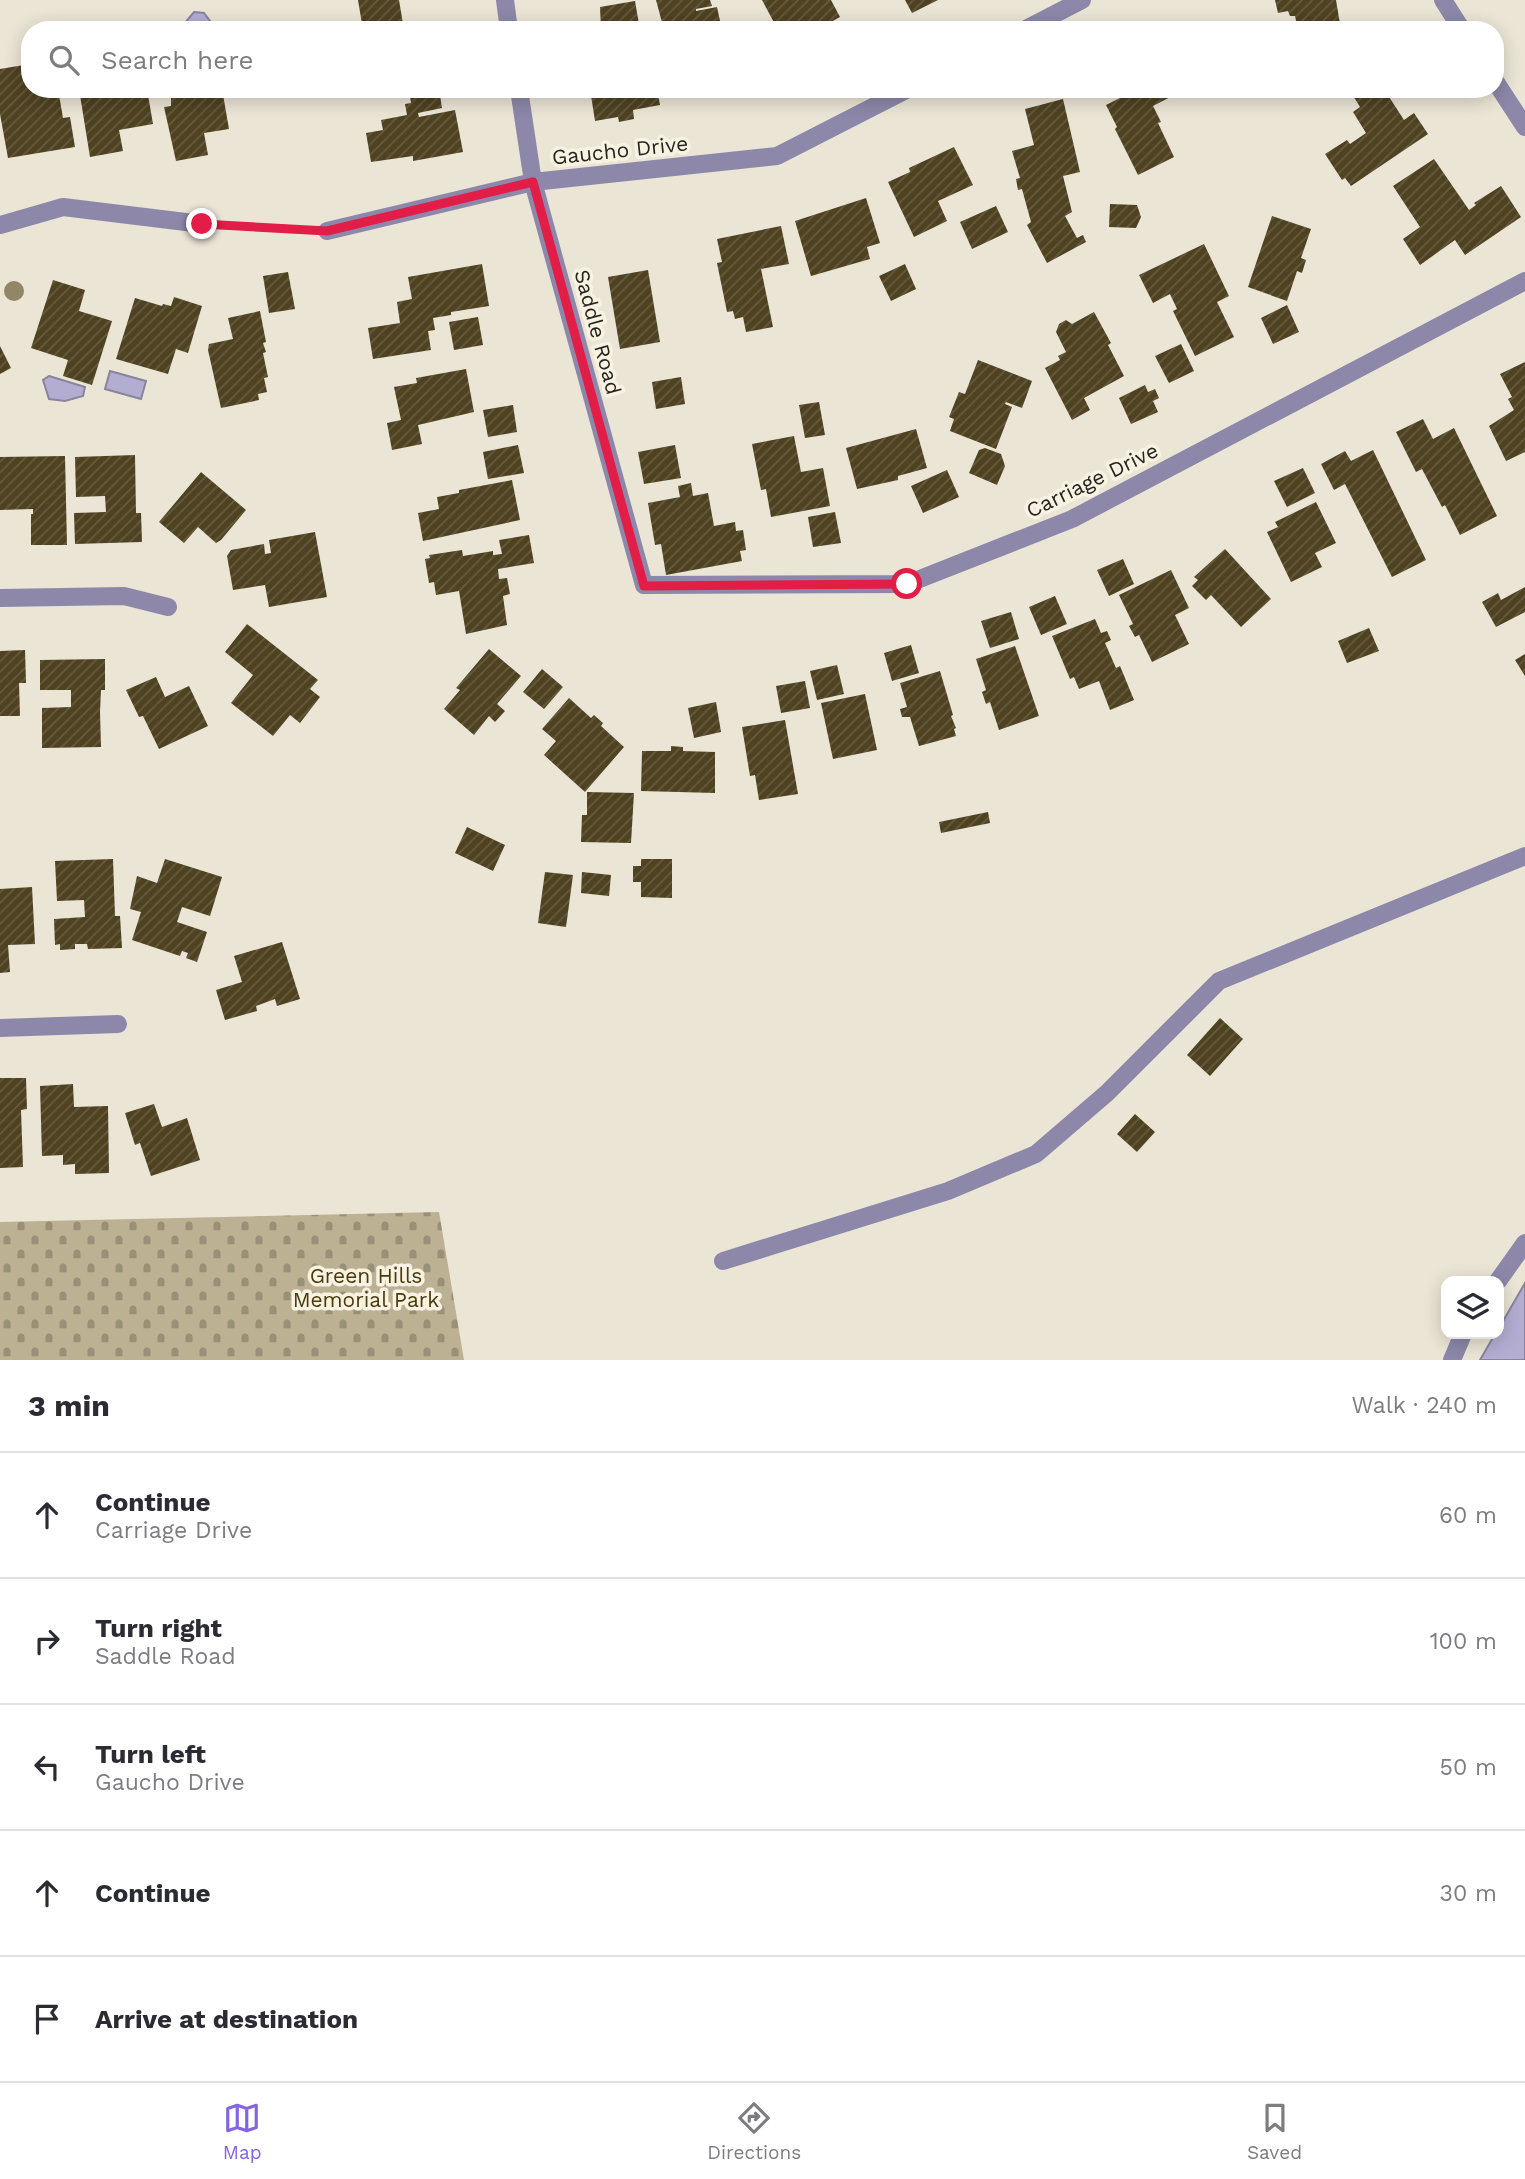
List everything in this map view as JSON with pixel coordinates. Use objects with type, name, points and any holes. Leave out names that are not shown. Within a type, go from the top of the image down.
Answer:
[{"type":"street","points":[[505,0],[508,21]]},
{"type":"street","points":[[1041,21],[1082,0]]},
{"type":"street","points":[[1443,0],[1456,21]]},
{"type":"street","points":[[1504,95],[1525,127]]},
{"type":"street","name":"Saddle Road","points":[[520,98],[533,182],[644,586]]},
{"type":"street","name":"Gaucho Drive","points":[[327,231],[533,182],[777,156],[890,98]]},
{"type":"street","points":[[0,225],[63,207],[202,224]]},
{"type":"street","name":"Carriage Drive","points":[[644,586],[907,584],[1072,519],[1525,281]]},
{"type":"street","points":[[0,597],[124,596],[168,607]]},
{"type":"street","points":[[723,1261],[948,1191],[1036,1154],[1107,1093],[1219,981],[1525,856]]},
{"type":"street","points":[[0,1028],[118,1024]]},
{"type":"street","points":[[1502,1276],[1525,1243]]},
{"type":"street","points":[[1452,1360],[1461,1339]]},
{"type":"path","points":[[202,224],[327,231]]},
{"type":"green space","name":"Green Hills Memorial Park","points":[[439,1212],[464,1360],[0,1360],[0,1222]]},
{"type":"shaded area","points":[[194,12],[204,13],[210,21],[186,21]]},
{"type":"shaded area","points":[[110,371],[146,381],[141,399],[105,389]]},
{"type":"shaded area","points":[[49,376],[85,387],[83,396],[65,401],[49,399],[43,380]]},
{"type":"shaded area","points":[[1525,1283],[1525,1360],[1480,1360],[1492,1339],[1504,1339],[1504,1319]]},
{"type":"building","points":[[358,0],[399,0],[402,21],[362,21]]},
{"type":"building","points":[[656,0],[710,0],[712,6],[696,11],[717,7],[720,21],[662,21]]},
{"type":"building","points":[[762,0],[831,0],[840,17],[833,21],[773,21]]},
{"type":"building","points":[[905,0],[938,0],[912,13]]},
{"type":"building","points":[[1275,0],[1336,0],[1340,21],[1296,21],[1295,16],[1290,16],[1288,11],[1278,13]]},
{"type":"building","points":[[635,1],[638,21],[601,21],[600,7]]},
{"type":"building","points":[[21,66],[21,98],[60,98],[63,118],[70,117],[75,147],[8,158],[0,114],[0,69]]},
{"type":"building","points":[[80,98],[149,98],[153,124],[119,130],[123,151],[90,157]]},
{"type":"building","points":[[171,98],[224,98],[229,129],[204,133],[208,155],[176,161],[164,107],[171,106]]},
{"type":"building","points":[[410,98],[440,98],[442,108],[418,113],[419,117],[455,110],[463,152],[413,161],[413,156],[371,162],[366,133],[383,130],[381,120],[407,115],[405,104],[411,103]]},
{"type":"building","points":[[591,98],[659,98],[660,105],[633,110],[634,119],[619,122],[618,117],[595,121]]},
{"type":"building","points":[[1120,98],[1168,98],[1153,106],[1174,157],[1138,175],[1106,105]]},
{"type":"building","points":[[1354,98],[1390,98],[1404,120],[1414,113],[1428,134],[1351,186],[1345,178],[1342,180],[1325,154],[1347,140],[1350,144],[1366,133],[1353,112],[1360,107]]},
{"type":"building","points":[[1063,99],[1080,172],[1063,176],[1072,212],[1065,216],[1077,238],[1083,235],[1086,242],[1047,263],[1027,225],[1031,222],[1022,189],[1018,190],[1016,179],[1020,178],[1012,151],[1034,145],[1025,109]]},
{"type":"building","points":[[954,147],[973,185],[938,201],[947,221],[914,237],[888,182],[910,172],[909,168]]},
{"type":"building","points":[[1434,159],[1469,210],[1476,205],[1474,203],[1501,186],[1521,217],[1465,255],[1455,240],[1420,265],[1403,239],[1420,227],[1393,186]]},
{"type":"building","points":[[866,198],[880,243],[867,247],[870,259],[811,276],[795,221]]},
{"type":"building","points":[[1110,204],[1137,205],[1141,217],[1136,228],[1109,227]]},
{"type":"building","points":[[996,206],[1008,232],[972,249],[960,222]]},
{"type":"building","points":[[1272,216],[1311,229],[1301,258],[1306,260],[1302,273],[1297,271],[1287,301],[1248,287]]},
{"type":"building","points":[[781,226],[789,264],[761,269],[773,327],[746,332],[743,317],[735,319],[733,311],[727,312],[717,263],[722,262],[717,239]]},
{"type":"building","points":[[1204,244],[1229,296],[1217,302],[1234,337],[1195,356],[1173,311],[1177,309],[1170,294],[1153,303],[1139,275]]},
{"type":"building","points":[[482,264],[489,306],[433,318],[435,330],[428,331],[431,350],[373,359],[368,328],[400,323],[397,302],[412,299],[408,277]]},
{"type":"building","points":[[905,264],[916,289],[891,301],[879,276]]},
{"type":"building","points":[[648,270],[660,342],[620,349],[608,277]]},
{"type":"building","points":[[288,272],[295,309],[269,313],[263,276]]},
{"type":"building","points":[[53,280],[85,290],[79,311],[112,321],[92,385],[63,376],[68,360],[31,348]]},
{"type":"building","points":[[174,297],[202,306],[188,353],[176,349],[168,374],[116,359],[135,298],[171,306]]},
{"type":"building","points":[[1287,305],[1299,332],[1273,344],[1261,318]]},
{"type":"building","points":[[260,311],[266,342],[263,343],[266,352],[263,353],[268,377],[264,378],[267,392],[258,394],[259,400],[221,408],[209,344],[233,339],[228,318]]},
{"type":"building","points":[[1094,312],[1111,343],[1108,345],[1124,376],[1084,398],[1090,410],[1072,420],[1045,368],[1060,360],[1058,356],[1066,352],[1056,332],[1059,324],[1066,320],[1072,324]]},
{"type":"building","points":[[478,317],[483,345],[454,350],[449,322]]},
{"type":"building","points":[[1181,344],[1194,371],[1169,383],[1155,356]]},
{"type":"building","points":[[0,346],[11,368],[0,374]]},
{"type":"building","points":[[978,360],[1032,381],[1022,408],[1006,402],[1005,404],[1012,407],[996,449],[950,431],[954,419],[949,417],[959,392],[965,394]]},
{"type":"building","points":[[1525,362],[1525,452],[1506,461],[1489,426],[1514,410],[1508,399],[1512,397],[1500,374]]},
{"type":"building","points":[[466,369],[474,412],[418,425],[422,444],[392,450],[387,423],[401,420],[394,387],[417,383],[416,378]]},
{"type":"building","points":[[681,377],[685,404],[656,409],[652,382]]},
{"type":"building","points":[[1145,385],[1148,392],[1155,389],[1159,398],[1153,401],[1158,412],[1131,424],[1119,398]]},
{"type":"building","points":[[819,402],[825,435],[805,438],[799,405]]},
{"type":"building","points":[[513,405],[517,432],[488,437],[483,410]]},
{"type":"building","points":[[1423,419],[1433,439],[1454,428],[1497,516],[1460,535],[1422,469],[1416,472],[1396,432]]},
{"type":"building","points":[[916,429],[927,468],[898,476],[898,480],[857,489],[846,448]]},
{"type":"building","points":[[794,436],[801,472],[823,468],[830,506],[771,517],[766,489],[761,490],[752,444]]},
{"type":"building","points":[[518,445],[524,473],[488,479],[483,452]]},
{"type":"building","points":[[675,445],[681,478],[644,484],[638,452]]},
{"type":"building","points":[[985,448],[1001,454],[1005,466],[997,485],[969,473],[979,450]]},
{"type":"building","points":[[1373,450],[1426,560],[1392,577],[1345,484],[1334,490],[1321,464],[1345,451],[1351,461]]},
{"type":"building","points":[[135,455],[136,513],[141,513],[142,542],[75,544],[74,513],[106,512],[105,496],[76,497],[75,457]]},
{"type":"building","points":[[65,456],[67,545],[31,545],[33,509],[0,510],[0,457]]},
{"type":"building","points":[[1303,468],[1315,493],[1287,507],[1274,481]]},
{"type":"building","points":[[947,470],[959,497],[923,513],[911,486]]},
{"type":"building","points":[[201,472],[246,510],[216,543],[198,527],[184,543],[159,522]]},
{"type":"building","points":[[512,480],[520,520],[423,541],[418,513],[439,509],[437,497]]},
{"type":"building","points":[[691,483],[693,496],[708,493],[714,526],[735,522],[736,531],[743,530],[746,550],[740,551],[742,561],[666,575],[661,544],[655,545],[648,503],[680,497],[678,486]]},
{"type":"building","points":[[1316,502],[1336,543],[1315,553],[1322,567],[1291,582],[1267,532],[1278,527],[1275,522]]},
{"type":"building","points":[[835,512],[841,543],[813,547],[808,517]]},
{"type":"building","points":[[315,532],[327,597],[269,607],[265,585],[233,590],[227,556],[231,550],[264,544],[265,554],[271,553],[269,540]]},
{"type":"building","points":[[529,535],[534,563],[498,569],[499,579],[507,578],[510,594],[503,596],[507,625],[466,634],[459,591],[436,595],[434,582],[429,583],[425,559],[430,558],[429,555],[462,550],[463,556],[493,551],[493,555],[502,554],[499,540]]},
{"type":"building","points":[[1225,549],[1271,599],[1241,627],[1211,595],[1206,600],[1192,586],[1198,580],[1194,577]]},
{"type":"building","points":[[1123,559],[1134,584],[1109,596],[1097,570]]},
{"type":"building","points":[[1171,570],[1189,608],[1175,615],[1189,644],[1152,662],[1139,635],[1135,637],[1129,626],[1133,624],[1119,595]]},
{"type":"building","points":[[1525,587],[1525,612],[1496,627],[1482,602],[1498,593],[1501,600]]},
{"type":"building","points":[[1055,596],[1067,624],[1041,635],[1029,607]]},
{"type":"building","points":[[1011,612],[1019,639],[990,648],[981,621]]},
{"type":"building","points":[[1095,619],[1101,633],[1107,631],[1111,640],[1105,643],[1116,668],[1120,666],[1134,700],[1110,710],[1099,681],[1079,689],[1074,677],[1070,679],[1052,636]]},
{"type":"building","points":[[247,624],[318,680],[310,689],[320,697],[300,723],[290,715],[273,736],[231,703],[253,675],[225,652]]},
{"type":"building","points":[[1369,628],[1379,651],[1347,663],[1338,641]]},
{"type":"building","points":[[911,645],[919,673],[892,681],[884,653]]},
{"type":"building","points":[[1015,646],[1039,716],[999,730],[990,702],[986,704],[982,692],[986,690],[976,659]]},
{"type":"building","points":[[489,649],[521,676],[497,704],[505,711],[495,722],[489,716],[474,735],[444,709],[460,690],[456,688]]},
{"type":"building","points":[[25,650],[26,683],[19,683],[20,716],[0,716],[0,651]]},
{"type":"building","points":[[1525,654],[1525,676],[1515,660]]},
{"type":"building","points":[[105,659],[105,690],[101,690],[100,712],[101,747],[42,748],[42,708],[71,707],[71,690],[40,690],[40,660]]},
{"type":"building","points":[[837,665],[844,694],[817,700],[810,671]]},
{"type":"building","points":[[542,669],[563,687],[544,709],[523,692]]},
{"type":"building","points":[[940,671],[953,715],[951,716],[956,736],[919,746],[910,717],[902,717],[900,709],[907,707],[900,683]]},
{"type":"building","points":[[156,677],[165,697],[189,686],[208,726],[159,749],[143,716],[139,717],[126,690]]},
{"type":"building","points":[[805,681],[810,708],[781,713],[776,686]]},
{"type":"building","points":[[865,694],[877,750],[833,759],[821,703]]},
{"type":"building","points":[[569,698],[591,718],[594,715],[603,723],[601,726],[624,747],[585,792],[544,755],[556,741],[542,729]]},
{"type":"building","points":[[716,702],[721,732],[694,738],[688,708]]},
{"type":"building","points":[[785,720],[798,794],[759,800],[755,775],[750,776],[742,727]]},
{"type":"building","points":[[671,746],[683,747],[683,751],[715,752],[715,793],[641,791],[642,751],[671,751]]},
{"type":"building","points":[[587,792],[634,793],[631,843],[581,842],[582,815],[587,815]]},
{"type":"building","points":[[988,812],[990,823],[941,833],[939,822]]},
{"type":"building","points":[[467,827],[505,845],[493,871],[455,853]]},
{"type":"building","points":[[113,859],[115,916],[120,916],[122,948],[88,949],[87,944],[75,944],[75,949],[60,950],[60,944],[55,945],[54,919],[85,917],[84,900],[57,901],[55,861]]},
{"type":"building","points":[[165,859],[222,877],[210,916],[182,907],[177,922],[207,932],[197,962],[186,958],[188,953],[182,951],[180,956],[132,940],[141,912],[130,909],[137,876],[157,883]]},
{"type":"building","points":[[641,859],[672,859],[672,898],[641,897],[641,882],[633,882],[633,866],[641,866]]},
{"type":"building","points":[[545,872],[573,875],[566,927],[538,923]]},
{"type":"building","points":[[582,872],[611,875],[609,896],[581,893]]},
{"type":"building","points":[[32,887],[35,944],[8,945],[10,972],[0,973],[0,889]]},
{"type":"building","points":[[282,942],[300,999],[277,1006],[275,999],[256,1006],[257,1011],[225,1020],[216,990],[242,982],[234,956]]},
{"type":"building","points":[[1220,1018],[1243,1039],[1210,1076],[1187,1055]]},
{"type":"building","points":[[0,1078],[26,1078],[27,1109],[21,1110],[23,1167],[0,1168]]},
{"type":"building","points":[[73,1084],[74,1107],[108,1106],[109,1173],[75,1174],[75,1164],[63,1165],[63,1155],[42,1156],[40,1086]]},
{"type":"building","points":[[154,1104],[162,1127],[187,1118],[200,1160],[151,1176],[140,1143],[135,1145],[125,1113]]},
{"type":"building","points":[[1135,1114],[1155,1132],[1137,1152],[1117,1134]]},
{"type":"route","points":[[202,224],[327,231],[533,182],[644,586],[907,584]]}]
